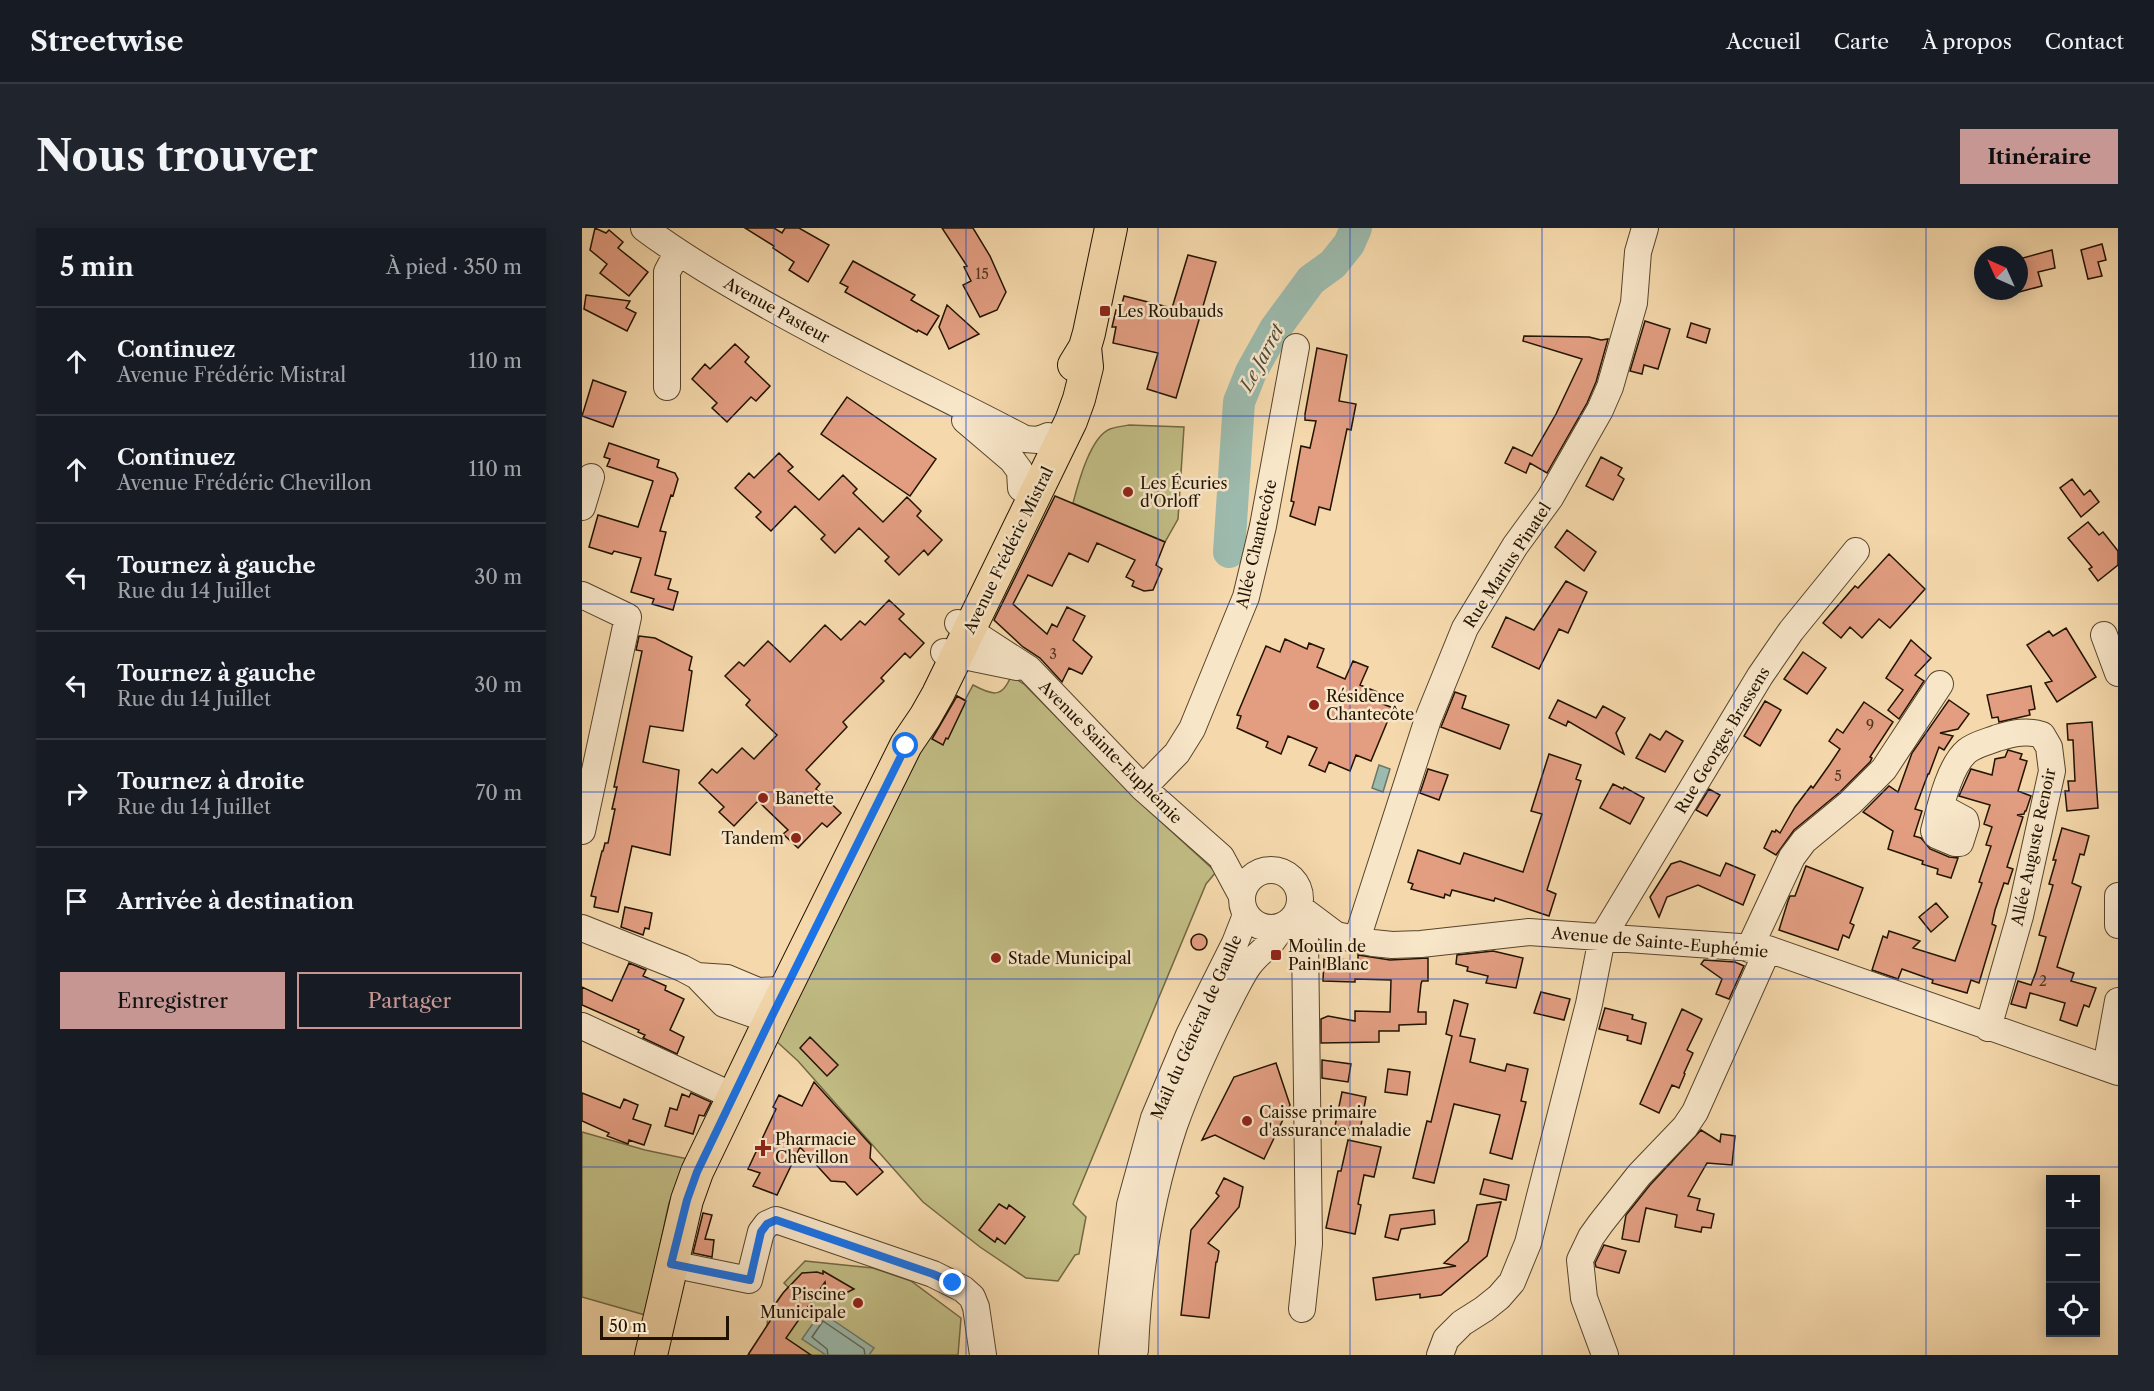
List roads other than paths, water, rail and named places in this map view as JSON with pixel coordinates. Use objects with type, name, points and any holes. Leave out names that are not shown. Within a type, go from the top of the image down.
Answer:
[{"type":"main road","name":"Avenue Frédéric Mistral","points":[[957,640],[1049,450],[1074,365],[1085,347],[1111,228]]},
{"type":"main road","name":"Avenue Frédéric Mistral","points":[[651,1355],[671,1264],[694,1182],[755,1050],[771,1003],[906,746],[925,717],[1021,488],[1049,450]]},
{"type":"street","name":"Avenue Pasteur","points":[[644,228],[676,253],[800,325],[1025,439],[1038,440],[1049,450]]},
{"type":"street","name":"Rue Marius Pinatel","points":[[1357,939],[1428,719],[1465,628],[1515,546],[1550,498],[1600,410],[1610,387],[1634,303],[1638,252],[1645,228]]},
{"type":"street","points":[[667,387],[667,272],[676,253]]},
{"type":"street","name":"Allée Chantecôte","points":[[1143,788],[1177,753],[1192,729],[1246,597],[1263,526],[1296,347]]},
{"type":"street","name":"Avenue Pasteur","points":[[915,385],[960,416],[1012,460],[1020,471],[1021,488]]},
{"type":"street","name":"Avenue Pasteur","points":[[960,416],[1049,450]]},
{"type":"street","points":[[582,507],[591,477]]},
{"type":"street","name":"Rue Georges Brassens","points":[[1440,1355],[1446,1339],[1462,1323],[1484,1310],[1512,1282],[1528,1243],[1589,1004],[1602,938],[1760,676],[1791,631],[1856,551]]},
{"type":"street","points":[[582,595],[628,617],[582,831]]},
{"type":"street","points":[[2104,635],[2118,673]]},
{"type":"street","name":"Avenue Sainte-Euphémie","points":[[957,640],[1029,669],[1143,788],[1221,857],[1262,871]]},
{"type":"street","points":[[1605,1355],[1584,1298],[1580,1260],[1591,1237],[1639,1175],[1685,1127],[1695,1112],[1792,857],[1804,841],[1850,803],[1884,768],[1940,684]]},
{"type":"street","name":"Allée Auguste Renoir","points":[[1941,807],[1956,764],[1966,751],[1976,745],[2011,734],[2031,731],[2043,735],[2049,747],[2052,771],[2020,916],[1988,1028]]},
{"type":"street","name":"Avenue Sainte-Euphémie","points":[[1221,857],[1244,906]]},
{"type":"street","points":[[1262,871],[1281,871],[1296,882],[1301,899],[1291,919],[1271,929],[1253,922],[1244,906],[1248,881],[1262,871]]},
{"type":"street","points":[[2118,896],[2118,925]]},
{"type":"street","name":"Mail du Général de Gaulle","points":[[1124,1353],[1130,1205],[1154,1118],[1189,1035],[1235,943],[1244,906]]},
{"type":"street","points":[[1291,919],[1305,939],[1309,1244],[1302,1309]]},
{"type":"street","name":"Avenue de Sainte-Euphémie","points":[[1291,919],[1336,935],[1392,945],[1529,932],[1758,949],[1842,974],[1988,1028],[2112,1070]]},
{"type":"street","name":"Mail du Général de Gaulle","points":[[1124,1353],[1152,1209],[1174,1127],[1208,1045],[1249,964],[1274,942],[1291,919]]},
{"type":"street","points":[[582,928],[697,976],[727,978],[771,1003]]},
{"type":"street","points":[[697,976],[724,1004],[755,1050]]},
{"type":"street","points":[[2112,1070],[2118,1001]]},
{"type":"street","points":[[724,1004],[771,1003]]},
{"type":"street","points":[[582,1026],[733,1096]]},
{"type":"street","points":[[671,1264],[750,1280],[761,1232],[767,1224],[776,1220],[933,1274],[963,1288],[972,1297],[976,1307],[983,1355]]},
{"type":"water","points":[[1379,765],[1390,769],[1383,792],[1372,788]]},
{"type":"water","points":[[821,1312],[874,1348],[869,1355],[826,1355],[802,1339]]},
{"type":"waterway","name":"Le Jarret","points":[[1229,552],[1239,402],[1251,372],[1275,329],[1311,280],[1333,264],[1349,244],[1356,228]]},
{"type":"place","name":"Les Roubauds","points":[[1105,311]]},
{"type":"place","name":"Les Écuries d'Orloff","points":[[1128,492]]},
{"type":"place","name":"Résidence Chantecôte","points":[[1314,705]]},
{"type":"place","name":"Banette","points":[[763,798]]},
{"type":"place","name":"Tandem","points":[[796,838]]},
{"type":"place","name":"Moulin de Pain Blanc","points":[[1276,955]]},
{"type":"place","name":"Stade Municipal","points":[[996,958]]},
{"type":"place","name":"Caisse primaire d'assurance maladie","points":[[1247,1121]]},
{"type":"place","name":"Pharmacie Chevillon","points":[[763,1148]]},
{"type":"place","name":"Piscine Municipale","points":[[858,1303]]}]
